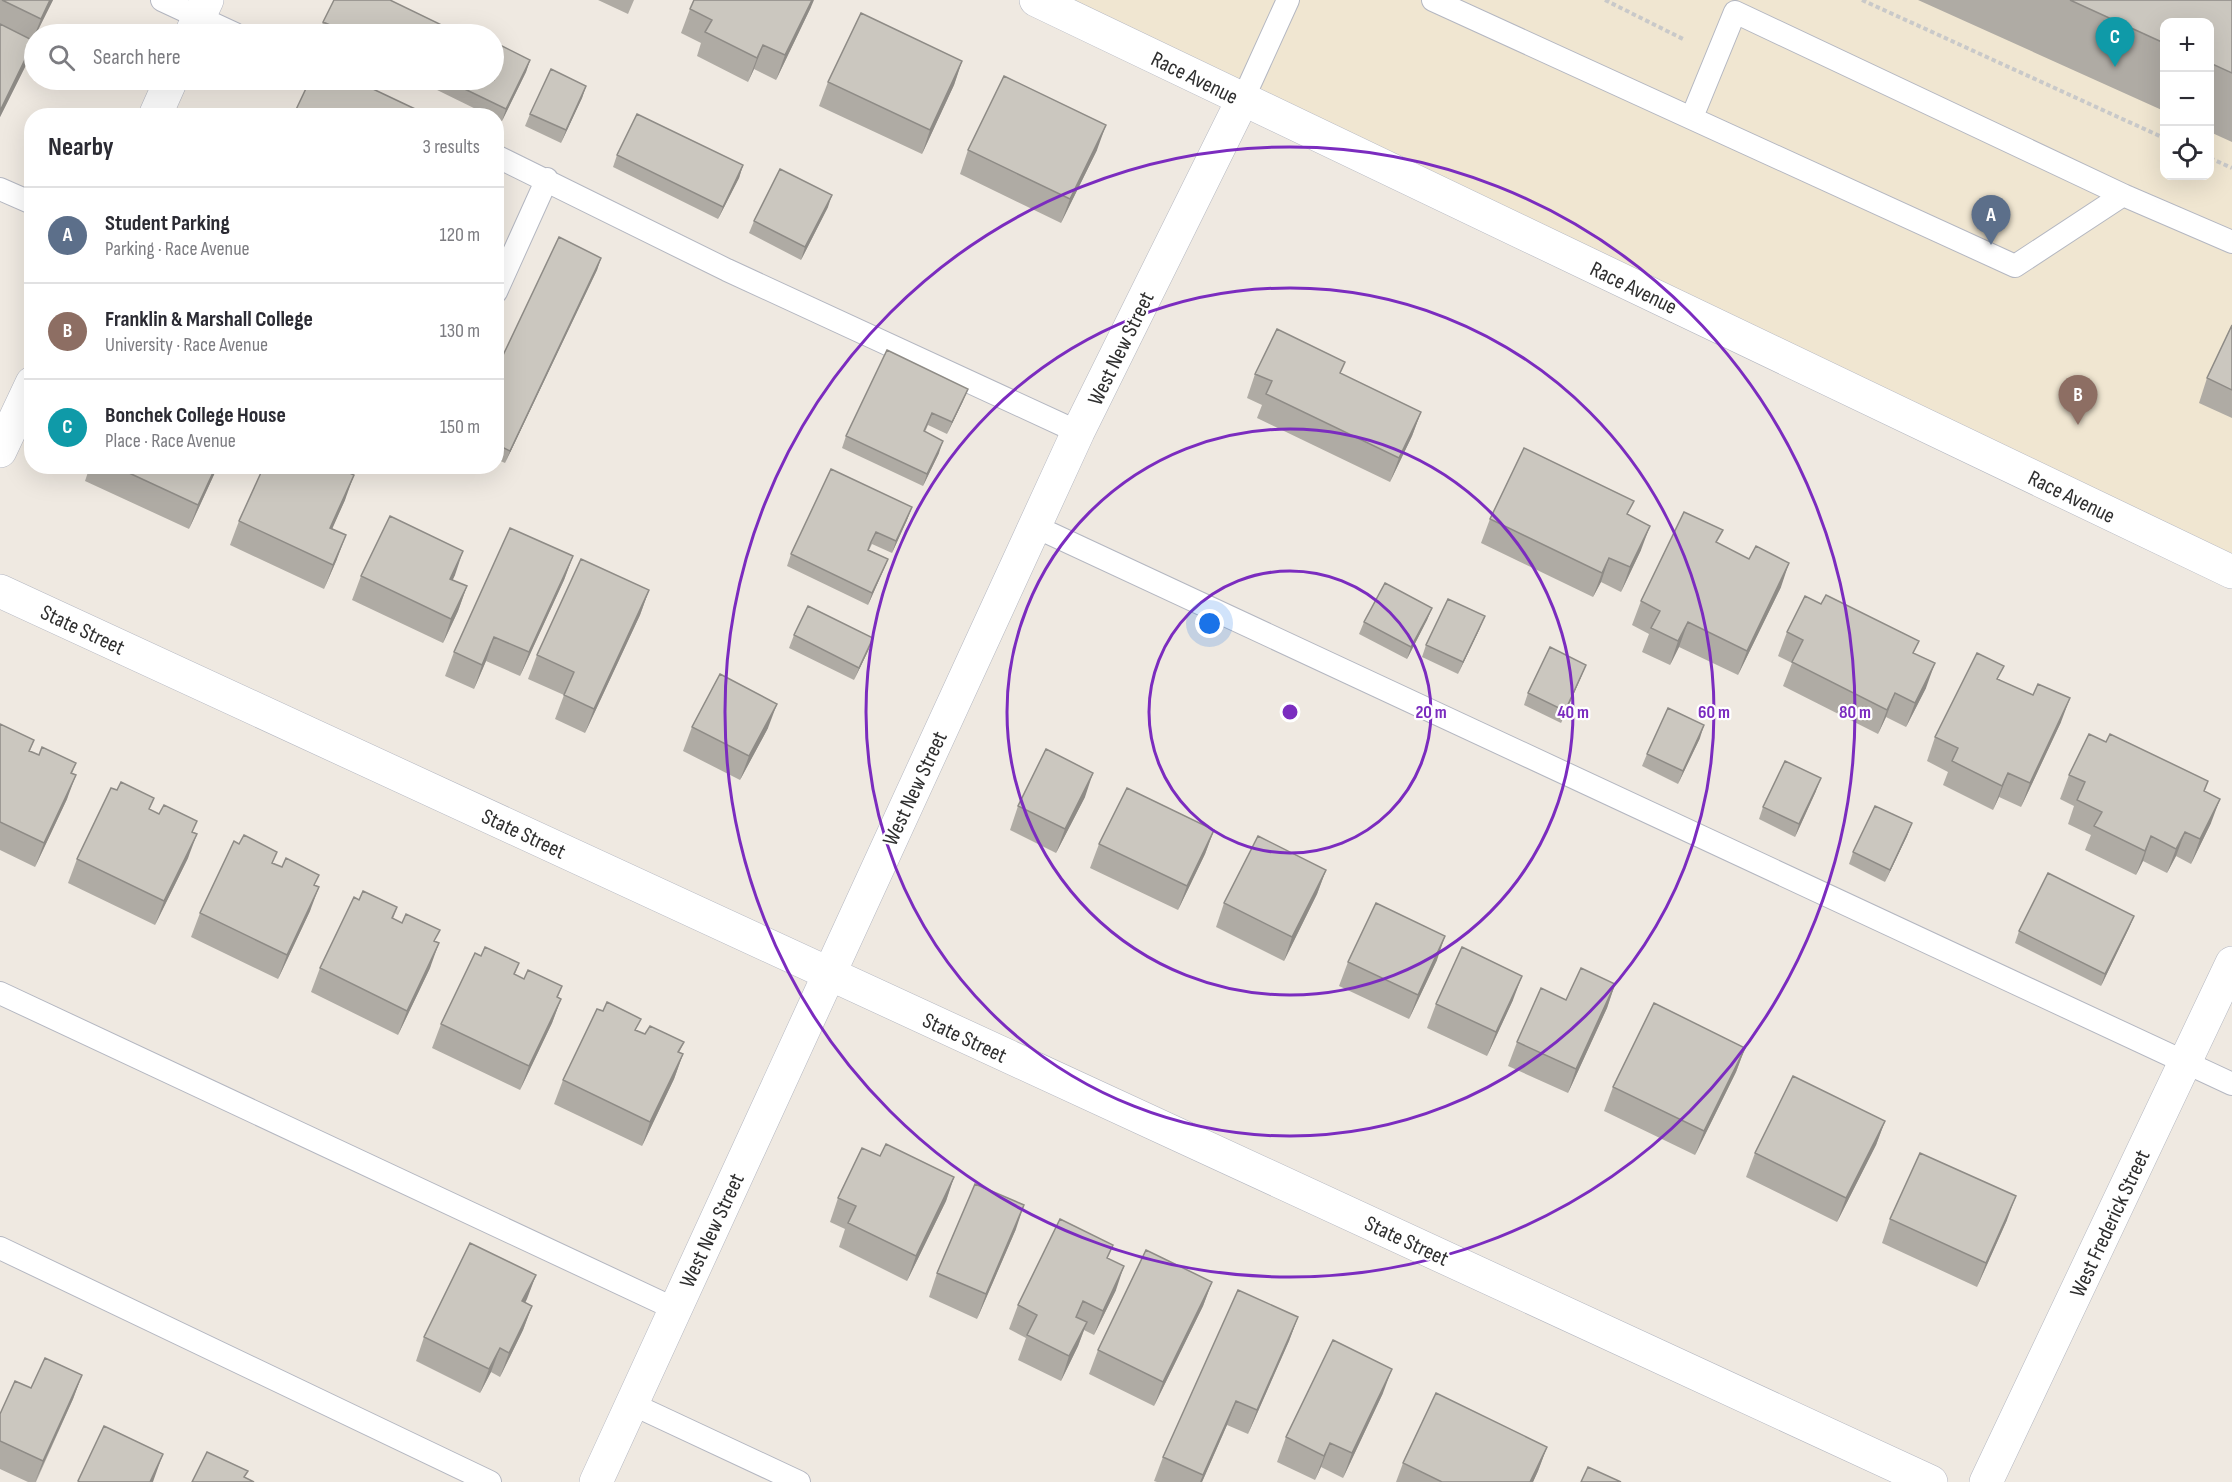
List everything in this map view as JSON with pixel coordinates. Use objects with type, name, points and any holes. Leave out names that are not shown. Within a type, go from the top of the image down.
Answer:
[{"type":"street","name":"Race Avenue","points":[[1036,0],[2232,572]]},
{"type":"street","points":[[159,108],[167,90]]},
{"type":"street","name":"West New Street","points":[[596,1482],[1034,526],[1078,432],[1243,99]]},
{"type":"street","points":[[0,451],[24,399]]},
{"type":"street","name":"State Street","points":[[0,591],[1931,1482]]},
{"type":"street","name":"West Frederick Street","points":[[1986,1482],[2232,963]]},
{"type":"lane","points":[[162,0],[214,24]]},
{"type":"lane","points":[[1243,99],[1288,0]]},
{"type":"lane","points":[[1434,0],[2015,266],[2123,195]]},
{"type":"lane","points":[[1692,117],[1735,12],[2123,195],[2232,242]]},
{"type":"lane","points":[[504,160],[728,270],[1078,432]]},
{"type":"lane","points":[[504,274],[547,179]]},
{"type":"lane","points":[[0,189],[24,200]]},
{"type":"lane","points":[[1034,526],[2232,1084]]},
{"type":"lane","points":[[0,993],[675,1310]]},
{"type":"lane","points":[[0,1248],[490,1482]]},
{"type":"lane","points":[[632,1404],[799,1482]]},
{"type":"path","points":[[1605,0],[1686,40]]},
{"type":"path","points":[[1862,0],[2160,136]]},
{"type":"path","points":[[2214,160],[2232,168]]},
{"type":"shaded area","points":[[1036,0],[2232,0],[2232,572]]},
{"type":"building","points":[[2,0],[50,0],[41,19]]},
{"type":"building","points":[[334,0],[390,0],[440,24],[328,24],[323,22]]},
{"type":"building","points":[[694,0],[812,0],[785,55],[763,45],[757,58],[705,32],[712,20],[690,9]]},
{"type":"building","points":[[2070,0],[2232,0],[2232,73],[2214,65],[2214,18],[2160,18],[2160,41]]},
{"type":"building","points":[[861,13],[962,61],[930,130],[828,82]]},
{"type":"building","points":[[0,24],[24,36],[24,62],[0,111]]},
{"type":"building","points":[[504,47],[530,60],[506,109],[467,90],[504,90]]},
{"type":"building","points":[[551,69],[586,86],[566,130],[530,114]]},
{"type":"building","points":[[1004,76],[1106,125],[1070,199],[968,150]]},
{"type":"building","points":[[305,90],[375,90],[413,108],[297,108]]},
{"type":"building","points":[[637,114],[743,165],[723,207],[617,155]]},
{"type":"building","points":[[780,169],[832,195],[805,247],[754,221]]},
{"type":"building","points":[[559,237],[601,258],[510,451],[504,448],[504,353]]},
{"type":"building","points":[[2232,325],[2232,390],[2207,378]]},
{"type":"building","points":[[1277,329],[1345,362],[1340,373],[1421,412],[1399,458],[1266,394],[1272,381],[1255,374]]},
{"type":"building","points":[[887,350],[968,389],[952,422],[932,413],[924,431],[943,441],[927,474],[846,436]]},
{"type":"building","points":[[1524,448],[1634,501],[1627,514],[1650,526],[1630,567],[1609,558],[1602,573],[1490,519]]},
{"type":"building","points":[[831,469],[912,507],[896,541],[876,532],[871,542],[868,550],[888,559],[872,593],[791,554]]},
{"type":"building","points":[[131,474],[212,474],[198,505]]},
{"type":"building","points":[[260,474],[354,475],[330,528],[346,535],[333,565],[239,521]]},
{"type":"building","points":[[1684,512],[1723,530],[1716,542],[1749,559],[1756,546],[1789,563],[1747,651],[1688,622],[1678,641],[1651,628],[1660,611],[1641,601]]},
{"type":"building","points":[[390,516],[463,551],[450,579],[467,586],[451,619],[361,576]]},
{"type":"building","points":[[510,528],[573,556],[529,652],[494,637],[482,665],[454,652]]},
{"type":"building","points":[[581,559],[649,590],[594,709],[564,695],[574,672],[537,655]]},
{"type":"building","points":[[1385,583],[1432,608],[1411,647],[1364,622]]},
{"type":"building","points":[[1826,595],[1919,641],[1913,653],[1935,663],[1915,703],[1895,693],[1887,710],[1792,662],[1803,640],[1787,632],[1805,596],[1821,604]]},
{"type":"building","points":[[1448,599],[1485,616],[1463,662],[1426,645]]},
{"type":"building","points":[[808,606],[873,638],[859,668],[794,635]]},
{"type":"building","points":[[1550,647],[1586,665],[1565,711],[1528,693]]},
{"type":"building","points":[[1977,653],[2004,666],[1997,679],[2033,695],[2038,684],[2070,698],[2030,783],[2008,773],[2002,786],[1952,761],[1958,748],[1935,737]]},
{"type":"building","points":[[720,674],[777,704],[749,756],[692,727]]},
{"type":"building","points":[[1668,708],[1704,725],[1683,771],[1647,754]]},
{"type":"building","points":[[0,724],[34,740],[29,751],[39,755],[42,747],[76,763],[71,773],[76,775],[44,843],[0,822]]},
{"type":"building","points":[[2089,734],[2106,742],[2110,734],[2208,781],[2204,791],[2220,799],[2200,839],[2185,832],[2176,849],[2151,836],[2145,851],[2094,826],[2102,812],[2077,800],[2085,782],[2069,775]]},
{"type":"building","points":[[1046,749],[1093,773],[1065,829],[1018,806]]},
{"type":"building","points":[[1785,761],[1821,778],[1799,824],[1763,807]]},
{"type":"building","points":[[121,782],[154,798],[149,809],[159,814],[164,805],[197,821],[192,832],[197,834],[164,901],[77,859],[111,788],[117,790]]},
{"type":"building","points":[[1127,788],[1214,830],[1187,886],[1099,844]]},
{"type":"building","points":[[1875,806],[1912,823],[1890,870],[1853,852]]},
{"type":"building","points":[[244,835],[277,852],[272,863],[282,867],[286,858],[319,875],[314,885],[319,887],[287,955],[200,913],[234,841],[239,844]]},
{"type":"building","points":[[1258,836],[1326,870],[1292,937],[1224,903]]},
{"type":"building","points":[[2048,873],[2134,916],[2105,974],[2019,931]]},
{"type":"building","points":[[363,891],[397,907],[392,918],[402,923],[406,914],[440,930],[434,941],[439,943],[407,1011],[320,968],[354,897],[359,900]]},
{"type":"building","points":[[1376,903],[1445,936],[1418,995],[1348,962]]},
{"type":"building","points":[[485,947],[519,963],[514,974],[524,979],[528,970],[562,986],[557,997],[561,999],[529,1066],[441,1024],[475,953],[481,956]]},
{"type":"building","points":[[1462,947],[1522,976],[1496,1032],[1436,1004]]},
{"type":"building","points":[[1581,968],[1615,984],[1576,1069],[1517,1042],[1541,988],[1566,1000]]},
{"type":"building","points":[[607,1002],[641,1019],[635,1030],[645,1034],[650,1026],[684,1042],[678,1052],[683,1054],[650,1122],[563,1080],[597,1009],[603,1011]]},
{"type":"building","points":[[1654,1003],[1745,1048],[1704,1131],[1613,1087]]},
{"type":"building","points":[[1793,1076],[1885,1121],[1846,1198],[1755,1153]]},
{"type":"building","points":[[886,1144],[954,1177],[916,1256],[848,1223],[856,1206],[838,1198],[862,1148],[880,1156]]},
{"type":"building","points":[[1920,1153],[2016,1196],[1986,1263],[1890,1219]]},
{"type":"building","points":[[975,1184],[1024,1205],[986,1294],[937,1273]]},
{"type":"building","points":[[1060,1219],[1113,1245],[1107,1258],[1124,1266],[1103,1311],[1083,1301],[1076,1317],[1087,1322],[1069,1356],[1027,1335],[1037,1315],[1018,1305]]},
{"type":"building","points":[[470,1243],[536,1275],[522,1301],[532,1306],[509,1353],[500,1348],[489,1369],[424,1337]]},
{"type":"building","points":[[1146,1250],[1212,1282],[1163,1382],[1098,1350]]},
{"type":"building","points":[[1238,1290],[1298,1317],[1257,1410],[1236,1401],[1203,1475],[1163,1457]]},
{"type":"building","points":[[1333,1340],[1392,1369],[1352,1453],[1330,1443],[1324,1456],[1286,1437]]},
{"type":"building","points":[[45,1358],[82,1375],[43,1461],[0,1441],[0,1414],[15,1381],[31,1388]]},
{"type":"building","points":[[1436,1393],[1547,1447],[1530,1482],[1442,1482],[1403,1463]]},
{"type":"building","points":[[104,1426],[163,1454],[150,1482],[78,1481]]},
{"type":"building","points":[[207,1452],[248,1471],[244,1477],[254,1482],[192,1482]]},
{"type":"building","points":[[1588,1467],[1621,1482],[1581,1482]]},
{"type":"place","name":"Bonchek College House","points":[[2115,67]]},
{"type":"place","name":"Student Parking","points":[[1991,245]]},
{"type":"place","name":"Franklin & Marshall College","points":[[2078,425]]}]
